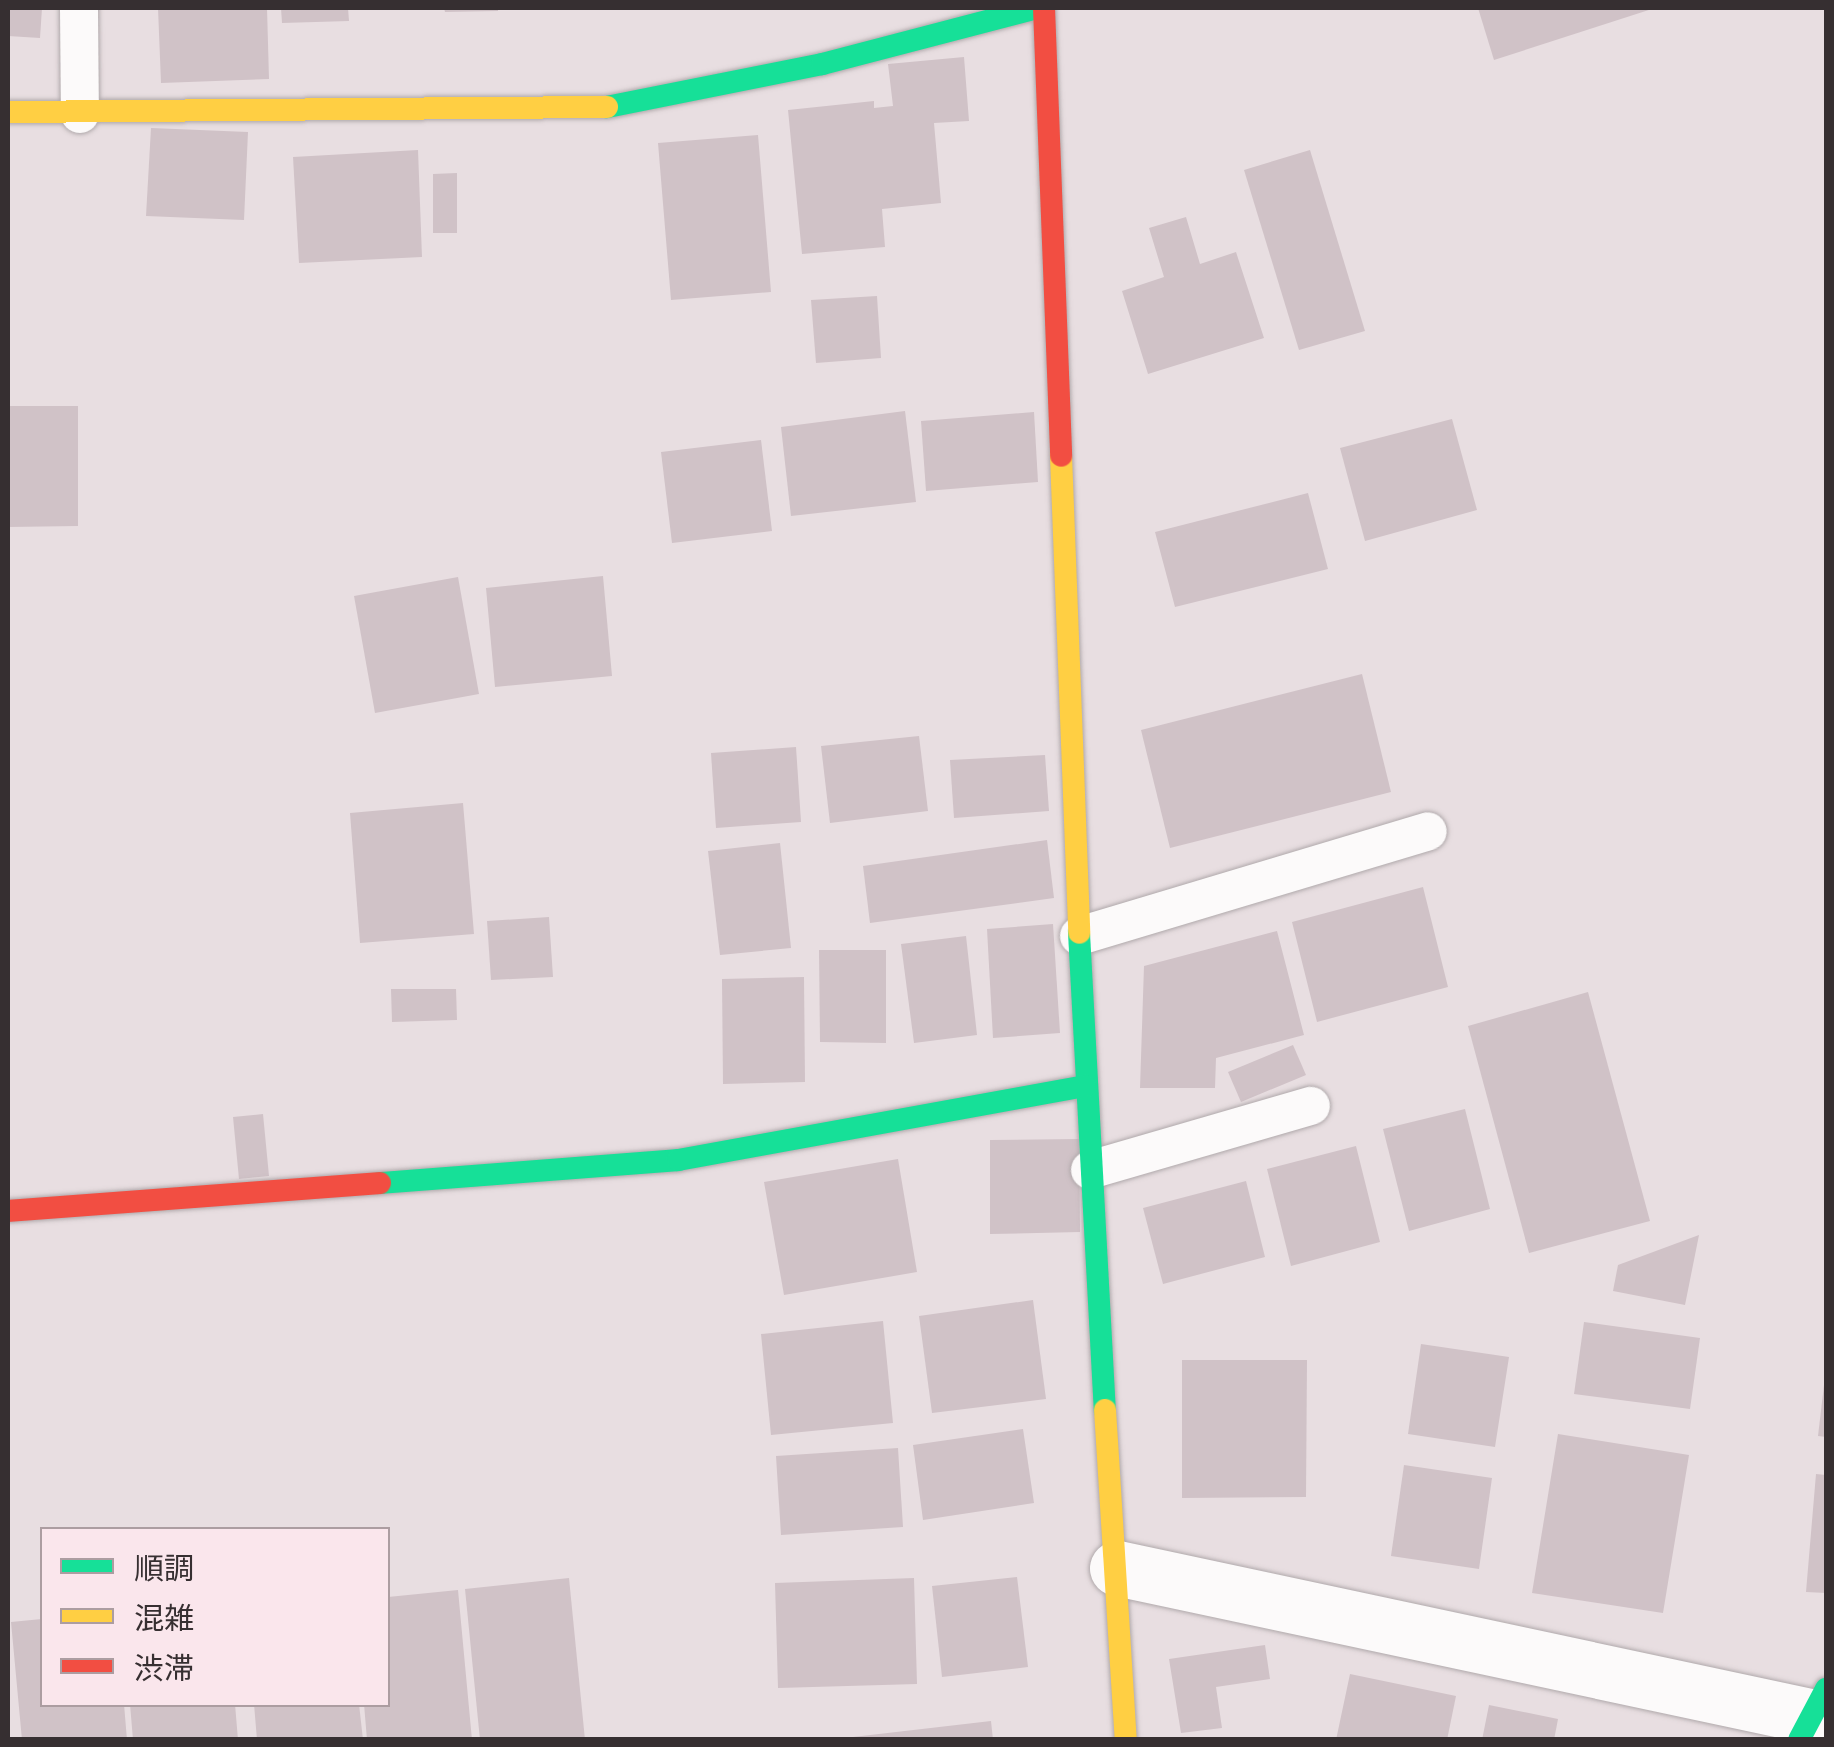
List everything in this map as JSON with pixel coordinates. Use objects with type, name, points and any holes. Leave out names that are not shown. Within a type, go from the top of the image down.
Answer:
[{"type":"street","points":[[8,112],[594,110],[822,64],[1041,8],[1085,1086],[1126,1740]]},
{"type":"street","points":[[8,1211],[678,1160],[1085,1086]]},
{"type":"street","points":[[1116,1568],[1812,1715]]},
{"type":"lane","points":[[80,8],[80,114]]},
{"type":"lane","points":[[1079,936],[1428,831]]},
{"type":"lane","points":[[1090,1170],[1312,1106]]},
{"type":"building","points":[[8,8],[42,8],[40,38],[8,36]]},
{"type":"building","points":[[158,8],[267,8],[269,79],[161,83]]},
{"type":"building","points":[[281,8],[348,8],[349,21],[282,23]]},
{"type":"building","points":[[444,8],[498,8],[498,11],[445,12]]},
{"type":"building","points":[[1478,8],[1655,8],[1494,60]]},
{"type":"building","points":[[964,57],[969,121],[934,123],[941,203],[882,209],[885,247],[802,254],[788,110],[874,101],[874,108],[893,106],[888,64]]},
{"type":"building","points":[[151,128],[248,132],[244,220],[146,216]]},
{"type":"building","points":[[758,135],[771,292],[671,300],[658,143]]},
{"type":"building","points":[[418,150],[422,257],[299,263],[293,157]]},
{"type":"building","points":[[1310,150],[1365,331],[1299,350],[1244,170]]},
{"type":"building","points":[[457,173],[457,233],[433,233],[433,174]]},
{"type":"building","points":[[1186,217],[1200,264],[1236,252],[1264,338],[1148,374],[1122,291],[1164,277],[1149,228]]},
{"type":"building","points":[[877,296],[881,358],[816,363],[811,300]]},
{"type":"building","points":[[8,406],[78,406],[78,526],[8,527]]},
{"type":"building","points":[[905,411],[916,502],[791,516],[781,427]]},
{"type":"building","points":[[1034,412],[1038,482],[926,491],[921,421]]},
{"type":"building","points":[[1452,419],[1477,510],[1365,541],[1340,448]]},
{"type":"building","points":[[761,440],[772,531],[672,543],[661,452]]},
{"type":"building","points":[[1308,493],[1328,569],[1175,607],[1155,532]]},
{"type":"building","points":[[603,576],[612,676],[495,687],[486,588]]},
{"type":"building","points":[[458,577],[479,694],[375,713],[354,596]]},
{"type":"building","points":[[1362,674],[1391,792],[1170,848],[1141,730]]},
{"type":"building","points":[[919,736],[928,811],[830,823],[821,746]]},
{"type":"building","points":[[796,747],[801,822],[716,828],[711,753]]},
{"type":"building","points":[[1045,755],[1049,811],[954,818],[950,760]]},
{"type":"building","points":[[463,803],[474,934],[360,943],[350,813]]},
{"type":"building","points":[[1047,840],[1054,898],[870,923],[863,866]]},
{"type":"building","points":[[780,843],[791,948],[720,955],[708,851]]},
{"type":"building","points":[[1423,887],[1448,987],[1317,1022],[1292,922]]},
{"type":"building","points":[[549,917],[553,977],[491,980],[487,921]]},
{"type":"building","points":[[1053,924],[1060,1033],[993,1038],[987,929]]},
{"type":"building","points":[[1277,931],[1304,1035],[1216,1058],[1215,1088],[1140,1088],[1144,966]]},
{"type":"building","points":[[966,936],[977,1035],[914,1043],[901,944]]},
{"type":"building","points":[[819,950],[886,950],[886,1043],[820,1042]]},
{"type":"building","points":[[804,977],[805,1082],[723,1084],[722,979]]},
{"type":"building","points":[[391,989],[456,989],[457,1020],[392,1022]]},
{"type":"building","points":[[1588,992],[1650,1221],[1529,1253],[1468,1026]]},
{"type":"building","points":[[1293,1045],[1306,1075],[1241,1102],[1228,1072]]},
{"type":"building","points":[[1465,1109],[1490,1209],[1409,1231],[1383,1129]]},
{"type":"building","points":[[263,1114],[269,1176],[239,1179],[233,1117]]},
{"type":"building","points":[[1079,1139],[1080,1232],[990,1234],[990,1140]]},
{"type":"building","points":[[1356,1146],[1380,1242],[1291,1266],[1267,1169]]},
{"type":"building","points":[[898,1159],[917,1272],[784,1295],[764,1182]]},
{"type":"building","points":[[1246,1181],[1265,1257],[1163,1284],[1143,1208]]},
{"type":"building","points":[[1699,1235],[1685,1305],[1613,1291],[1618,1265]]},
{"type":"building","points":[[1033,1300],[1046,1399],[932,1413],[919,1316]]},
{"type":"building","points":[[883,1321],[893,1423],[771,1435],[761,1334]]},
{"type":"building","points":[[1584,1322],[1700,1338],[1690,1409],[1574,1394]]},
{"type":"building","points":[[1421,1344],[1509,1357],[1495,1447],[1408,1434]]},
{"type":"building","points":[[1182,1360],[1307,1360],[1306,1497],[1182,1498]]},
{"type":"building","points":[[1826,1386],[1826,1437],[1818,1436]]},
{"type":"building","points":[[1023,1429],[1034,1503],[923,1520],[913,1445]]},
{"type":"building","points":[[1558,1434],[1689,1455],[1663,1613],[1532,1593]]},
{"type":"building","points":[[898,1448],[903,1527],[781,1535],[776,1456]]},
{"type":"building","points":[[1404,1465],[1492,1478],[1479,1569],[1391,1556]]},
{"type":"building","points":[[1816,1474],[1826,1475],[1826,1593],[1806,1592]]},
{"type":"building","points":[[1017,1577],[1028,1667],[942,1677],[932,1586]]},
{"type":"building","points":[[569,1578],[585,1740],[480,1740],[465,1589]]},
{"type":"building","points":[[914,1578],[917,1684],[778,1688],[775,1583]]},
{"type":"building","points":[[458,1590],[472,1740],[367,1740],[364,1707],[390,1707],[390,1597]]},
{"type":"building","points":[[40,1619],[40,1707],[124,1707],[127,1740],[22,1740],[11,1622]]},
{"type":"building","points":[[1265,1645],[1270,1679],[1216,1687],[1222,1728],[1181,1733],[1169,1659]]},
{"type":"building","points":[[1350,1674],[1456,1696],[1447,1740],[1336,1740]]},
{"type":"building","points":[[1489,1705],[1558,1719],[1554,1740],[1482,1740]]},
{"type":"building","points":[[130,1707],[235,1707],[238,1740],[133,1740]]},
{"type":"building","points":[[254,1707],[359,1707],[363,1740],[257,1740]]},
{"type":"building","points":[[991,1721],[993,1740],[853,1740],[853,1737]]},
{"type":"traffic: fast","points":[[607,107],[822,64],[1037,8]]},
{"type":"traffic: fast","points":[[1079,933],[1105,1410]]},
{"type":"traffic: fast","points":[[380,1183],[678,1160],[1085,1086]]},
{"type":"traffic: fast","points":[[1799,1740],[1826,1689]]},
{"type":"traffic: slow","points":[[8,112],[607,107]]},
{"type":"traffic: slow","points":[[1061,456],[1079,933]]},
{"type":"traffic: slow","points":[[1105,1410],[1126,1740]]},
{"type":"traffic: jam","points":[[1044,8],[1061,456]]},
{"type":"traffic: jam","points":[[8,1211],[380,1183]]}]
